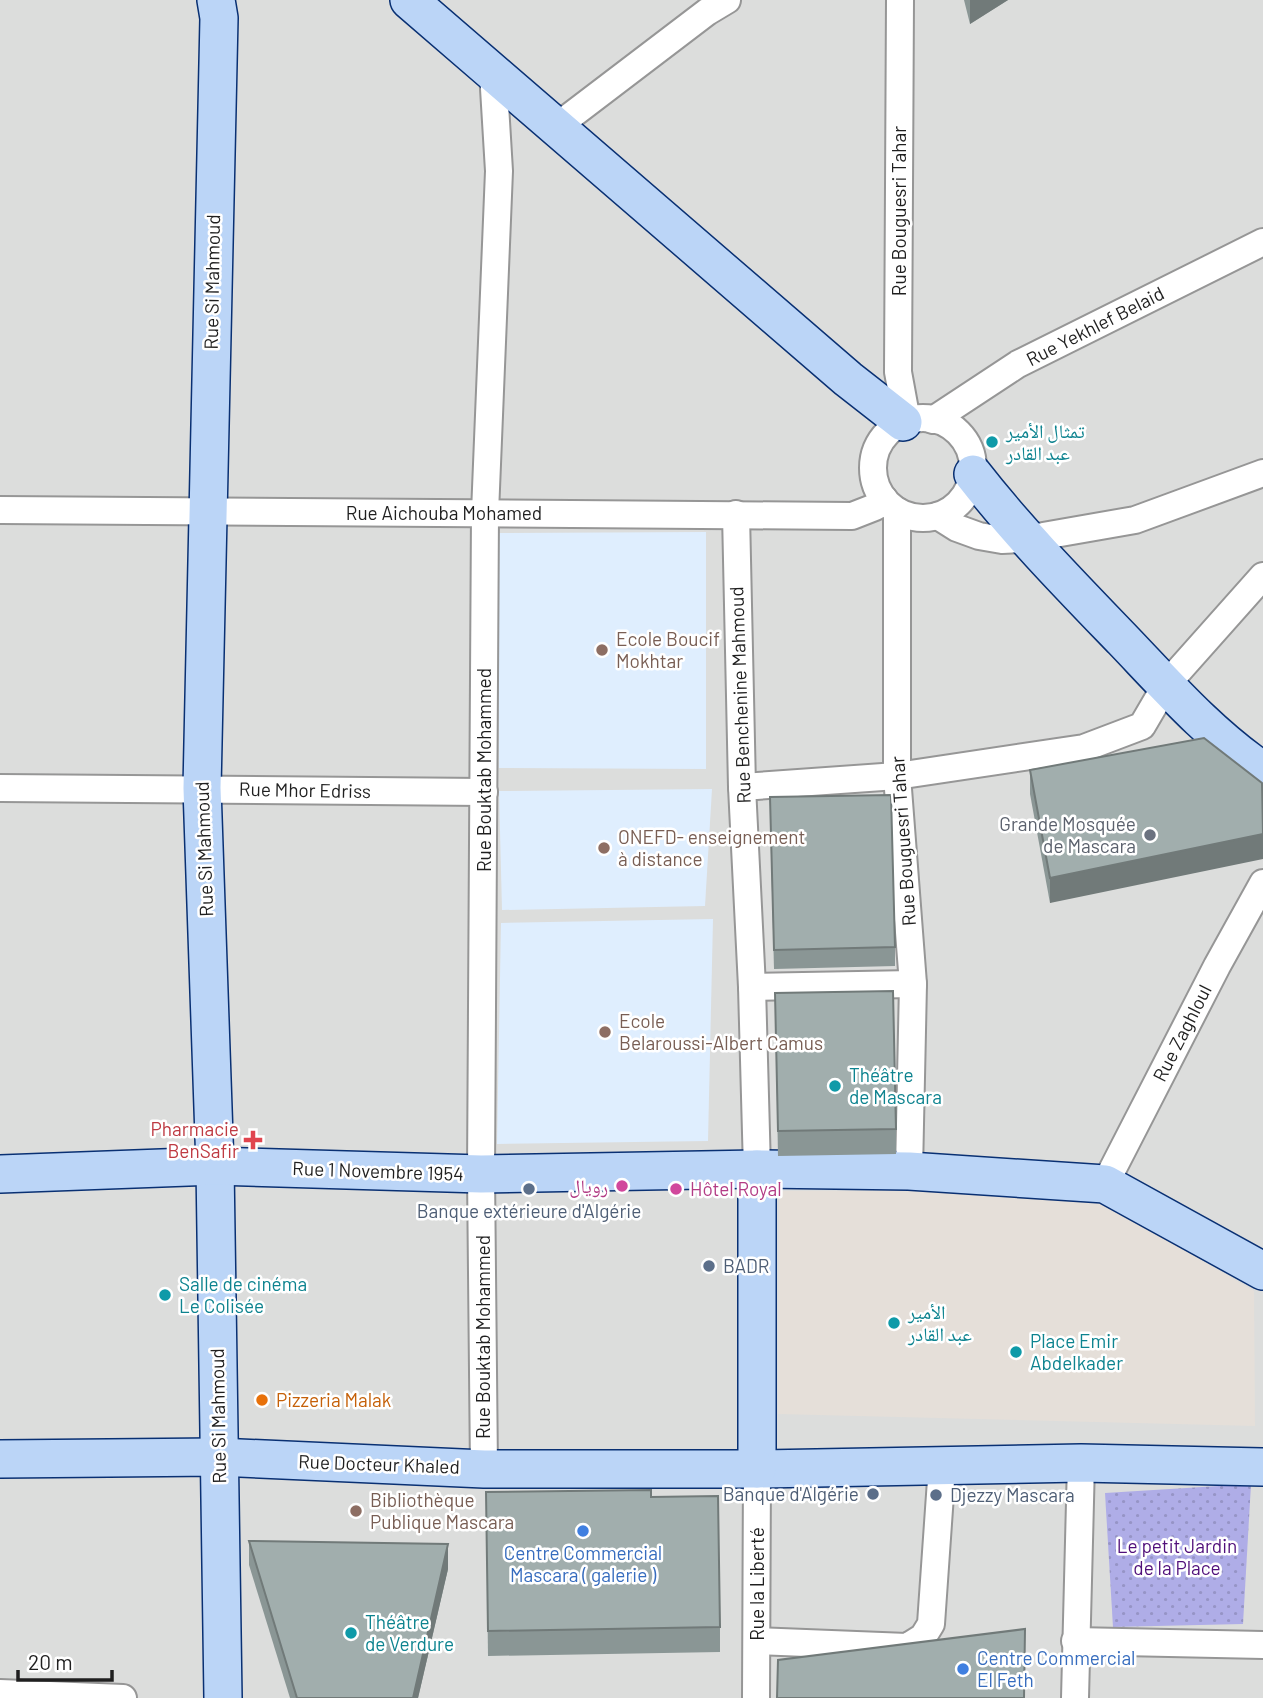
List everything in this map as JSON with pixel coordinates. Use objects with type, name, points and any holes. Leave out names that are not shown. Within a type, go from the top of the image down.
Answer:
[{"type":"street","points":[[409,0],[848,379],[915,421],[947,425],[963,439],[972,459],[973,474],[970,485],[958,504],[938,516],[910,517],[890,505],[876,486],[874,456],[880,442],[890,430],[915,421]]},
{"type":"street","name":"Rue Bouguesri Tahar","points":[[900,0],[898,372],[915,421]]},
{"type":"street","points":[[556,127],[710,4]]},
{"type":"street","name":"Rue Si Mahmoud","points":[[223,6],[207,513],[202,788],[215,1166],[223,1698]]},
{"type":"street","name":"Rue Bouktab Mohammed","points":[[484,1469],[481,1174],[485,513],[499,171],[493,72]]},
{"type":"street","name":"Rue Yekhlef Belaid","points":[[915,421],[1018,364],[1263,242]]},
{"type":"street","points":[[973,474],[1026,538],[1166,685],[1230,748],[1263,771]]},
{"type":"street","points":[[938,516],[957,528],[979,536],[1002,540],[1026,538],[1135,520],[1263,474]]},
{"type":"street","name":"Rue Bouguesri Tahar","points":[[890,505],[897,776],[913,984],[909,1171]]},
{"type":"street","name":"Rue Aichouba Mohamed","points":[[0,510],[852,516],[875,507],[890,505]]},
{"type":"street","name":"Rue Benchenine Mahmoud","points":[[736,514],[742,787],[752,986],[757,1169]]},
{"type":"street","points":[[742,787],[897,776],[1084,748],[1142,726],[1166,685],[1263,576]]},
{"type":"street","name":"Rue Mhor Edriss","points":[[0,788],[484,792]]},
{"type":"street","name":"Rue Zaghloul","points":[[1105,1184],[1217,966],[1263,883]]},
{"type":"street","points":[[752,986],[913,984]]},
{"type":"street","name":"Rue 1 Novembre 1954","points":[[0,1174],[215,1166],[481,1174],[757,1169],[909,1171],[1105,1184]]},
{"type":"street","points":[[757,1169],[757,1469]]},
{"type":"street","points":[[1105,1184],[1263,1271]]},
{"type":"street","name":"Rue Docteur Khaled","points":[[0,1459],[218,1457],[484,1469],[757,1469],[1080,1463],[1263,1467]]},
{"type":"street","points":[[1075,1698],[1080,1463]]},
{"type":"street","points":[[757,1641],[907,1647],[923,1637],[931,1624],[942,1466]]},
{"type":"street","name":"Rue la Liberté","points":[[757,1469],[757,1698]]},
{"type":"street","points":[[1075,1641],[1263,1645]]},
{"type":"street","points":[[0,1693],[123,1698]]},
{"type":"shaded area","points":[[0,0],[1263,0],[1263,1698],[0,1698]]},
{"type":"shaded area","name":"Ecole Boucif Mokhtar","points":[[706,532],[706,769],[499,768],[498,533]]},
{"type":"shaded area","name":"ONEFD- enseignement à distance","points":[[712,789],[705,906],[502,910],[499,791]]},
{"type":"shaded area","name":"Ecole Belaroussi-Albert Camus","points":[[713,919],[708,1141],[497,1144],[501,923]]},
{"type":"shaded area","name":"Place Emir Abdelkader","points":[[779,1191],[1084,1191],[1254,1291],[1255,1426],[778,1414]]},
{"type":"green space","name":"Le petit Jardin de la Place","points":[[1251,1484],[1243,1624],[1113,1627],[1105,1493]]},
{"type":"building","name":"Grande Mosquée de Mascara","points":[[1204,738],[1262,783],[1263,834],[1050,878],[1030,770]]},
{"type":"building","points":[[891,795],[895,947],[774,950],[770,797]]},
{"type":"building","name":"Théâtre de Mascara","points":[[893,991],[896,1129],[778,1131],[775,993]]},
{"type":"building","points":[[651,1490],[651,1497],[718,1496],[720,1627],[488,1631],[486,1492]]},
{"type":"building","name":"Théâtre de Verdure","points":[[249,1541],[448,1544],[413,1698],[297,1698]]},
{"type":"building","points":[[1025,1629],[1024,1698],[777,1698],[778,1660]]},
{"type":"place","name":"تمثال الأمير عبد القادر","points":[[992,442]]},
{"type":"place","name":"Ecole Boucif Mokhtar","points":[[602,650]]},
{"type":"place","name":"Grande Mosquée de Mascara","points":[[1150,835]]},
{"type":"place","name":"ONEFD- enseignement à distance","points":[[604,848]]},
{"type":"place","name":"Ecole Belaroussi-Albert Camus","points":[[605,1032]]},
{"type":"place","name":"Théâtre de Mascara","points":[[835,1086]]},
{"type":"place","name":"Pharmacie BenSafir","points":[[253,1140]]},
{"type":"place","name":"رويال","points":[[622,1186]]},
{"type":"place","name":"Banque extérieure d'Algérie","points":[[529,1189]]},
{"type":"place","name":"Hôtel Royal","points":[[676,1189]]},
{"type":"place","name":"BADR","points":[[709,1266]]},
{"type":"place","name":"Salle de cinéma Le Colisée","points":[[165,1295]]},
{"type":"place","name":"الأمير عبد القادر","points":[[894,1323]]},
{"type":"place","name":"Place Emir Abdelkader","points":[[1016,1352]]},
{"type":"place","name":"Pizzeria Malak","points":[[262,1400]]},
{"type":"place","name":"Banque d'Algérie","points":[[873,1494]]},
{"type":"place","name":"Djezzy Mascara","points":[[936,1495]]},
{"type":"place","name":"Bibliothèque Publique Mascara","points":[[356,1511]]},
{"type":"place","name":"Centre Commercial Mascara ( galerie )","points":[[583,1531]]},
{"type":"place","name":"Théâtre de Verdure","points":[[351,1633]]},
{"type":"place","name":"Centre Commercial El Feth","points":[[963,1669]]}]
